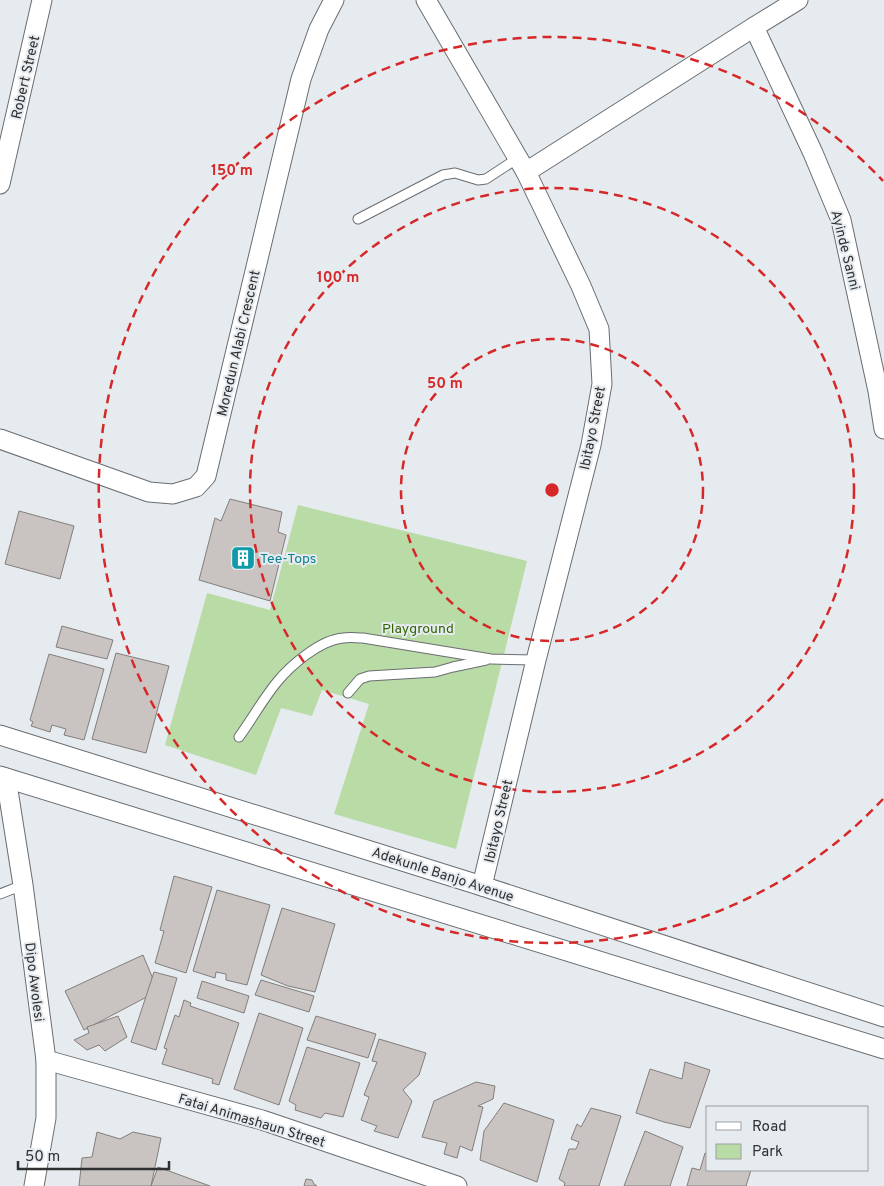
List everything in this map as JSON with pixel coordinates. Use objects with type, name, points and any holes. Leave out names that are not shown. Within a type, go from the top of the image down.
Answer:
[{"type":"street","name":"Robert Street","points":[[0,184],[42,0]]},
{"type":"street","name":"Moredun Alabi Crescent","points":[[0,440],[149,492],[173,494],[188,490],[196,487],[206,476],[301,79],[319,29],[334,0]]},
{"type":"street","name":"Ibitayo Street","points":[[426,0],[522,165],[581,286],[599,329],[602,384],[591,445],[536,660],[482,886]]},
{"type":"street","points":[[522,165],[798,0]]},
{"type":"street","name":"Ayinde Sanni","points":[[754,27],[813,153],[841,220],[878,391],[884,429]]},
{"type":"street","name":"Adekunle Banjo Avenue","points":[[0,735],[482,886],[884,1017]]},
{"type":"street","points":[[3,777],[884,1049]]},
{"type":"street","name":"Dipo Awolesi","points":[[3,777],[23,885],[46,1060],[46,1118],[34,1186]]},
{"type":"street","name":"Fatai Animashaun Street","points":[[46,1060],[262,1120],[456,1186]]},
{"type":"lane","points":[[358,219],[443,175],[455,173],[478,180],[486,179],[522,165]]},
{"type":"lane","points":[[240,737],[287,671],[312,650],[327,642],[342,638],[363,638],[491,659],[536,660]]},
{"type":"lane","points":[[348,692],[360,679],[369,676],[435,672],[491,659]]},
{"type":"lane","points":[[0,894],[23,885]]},
{"type":"green space","name":"Playground","points":[[298,505],[527,561],[456,849],[334,814],[369,704],[322,690],[312,716],[281,708],[256,775],[165,745],[207,593],[270,610]]},
{"type":"building","name":"Tee-Tops","points":[[230,499],[282,512],[278,532],[286,535],[270,601],[199,580],[215,518],[221,521]]},
{"type":"building","points":[[19,511],[74,526],[60,579],[5,564]]},
{"type":"building","points":[[62,626],[113,640],[107,659],[56,647]]},
{"type":"building","points":[[116,653],[169,666],[146,753],[92,739]]},
{"type":"building","points":[[49,654],[104,669],[84,740],[64,735],[66,729],[52,725],[50,732],[31,726],[33,722],[30,720]]},
{"type":"building","points":[[174,876],[212,887],[186,973],[155,963],[164,931],[160,930]]},
{"type":"building","points":[[217,890],[270,905],[247,985],[226,980],[226,974],[216,972],[215,978],[193,971]]},
{"type":"building","points":[[282,908],[335,924],[315,992],[288,986],[261,975]]},
{"type":"building","points":[[143,955],[158,991],[84,1030],[65,991]]},
{"type":"building","points":[[154,972],[177,978],[156,1050],[131,1042]]},
{"type":"building","points":[[261,980],[314,996],[309,1012],[255,995]]},
{"type":"building","points":[[202,981],[249,996],[244,1013],[197,998]]},
{"type":"building","points":[[184,1000],[191,1003],[190,1006],[239,1023],[219,1085],[212,1083],[213,1079],[162,1064],[167,1049],[164,1048],[175,1015],[179,1017]]},
{"type":"building","points":[[259,1013],[303,1028],[279,1105],[234,1089]]},
{"type":"building","points":[[118,1016],[127,1037],[105,1051],[99,1045],[87,1050],[74,1040],[89,1033],[87,1027]]},
{"type":"building","points":[[316,1016],[376,1034],[368,1058],[307,1040]]},
{"type":"building","points":[[379,1039],[426,1053],[419,1075],[403,1090],[412,1101],[398,1138],[374,1131],[377,1126],[361,1120],[369,1097],[364,1095],[377,1062],[372,1061]]},
{"type":"building","points":[[307,1047],[360,1063],[343,1117],[325,1113],[321,1118],[295,1110],[296,1105],[289,1101]]},
{"type":"building","points":[[685,1062],[710,1070],[690,1128],[636,1113],[650,1069],[682,1079]]},
{"type":"building","points":[[476,1082],[495,1086],[493,1099],[478,1106],[483,1107],[472,1151],[460,1146],[457,1158],[444,1154],[447,1143],[422,1137],[434,1101]]},
{"type":"building","points":[[504,1103],[554,1120],[537,1182],[480,1160],[484,1131]]},
{"type":"building","points":[[591,1108],[621,1116],[599,1186],[564,1186],[565,1183],[559,1179],[569,1149],[576,1149],[579,1142],[571,1139],[577,1124],[581,1127]]},
{"type":"building","points":[[645,1131],[683,1147],[670,1186],[624,1186]]},
{"type":"building","points":[[97,1132],[120,1139],[133,1132],[161,1138],[151,1186],[79,1186],[82,1158],[92,1157]]},
{"type":"building","points":[[705,1153],[706,1171],[751,1171],[746,1186],[687,1186],[692,1168],[700,1170]]},
{"type":"building","points":[[158,1167],[210,1186],[151,1186]]},
{"type":"building","points":[[306,1179],[312,1180],[317,1186],[304,1186]]},
{"type":"place","name":"Tee-Tops","points":[[243,558]]}]
